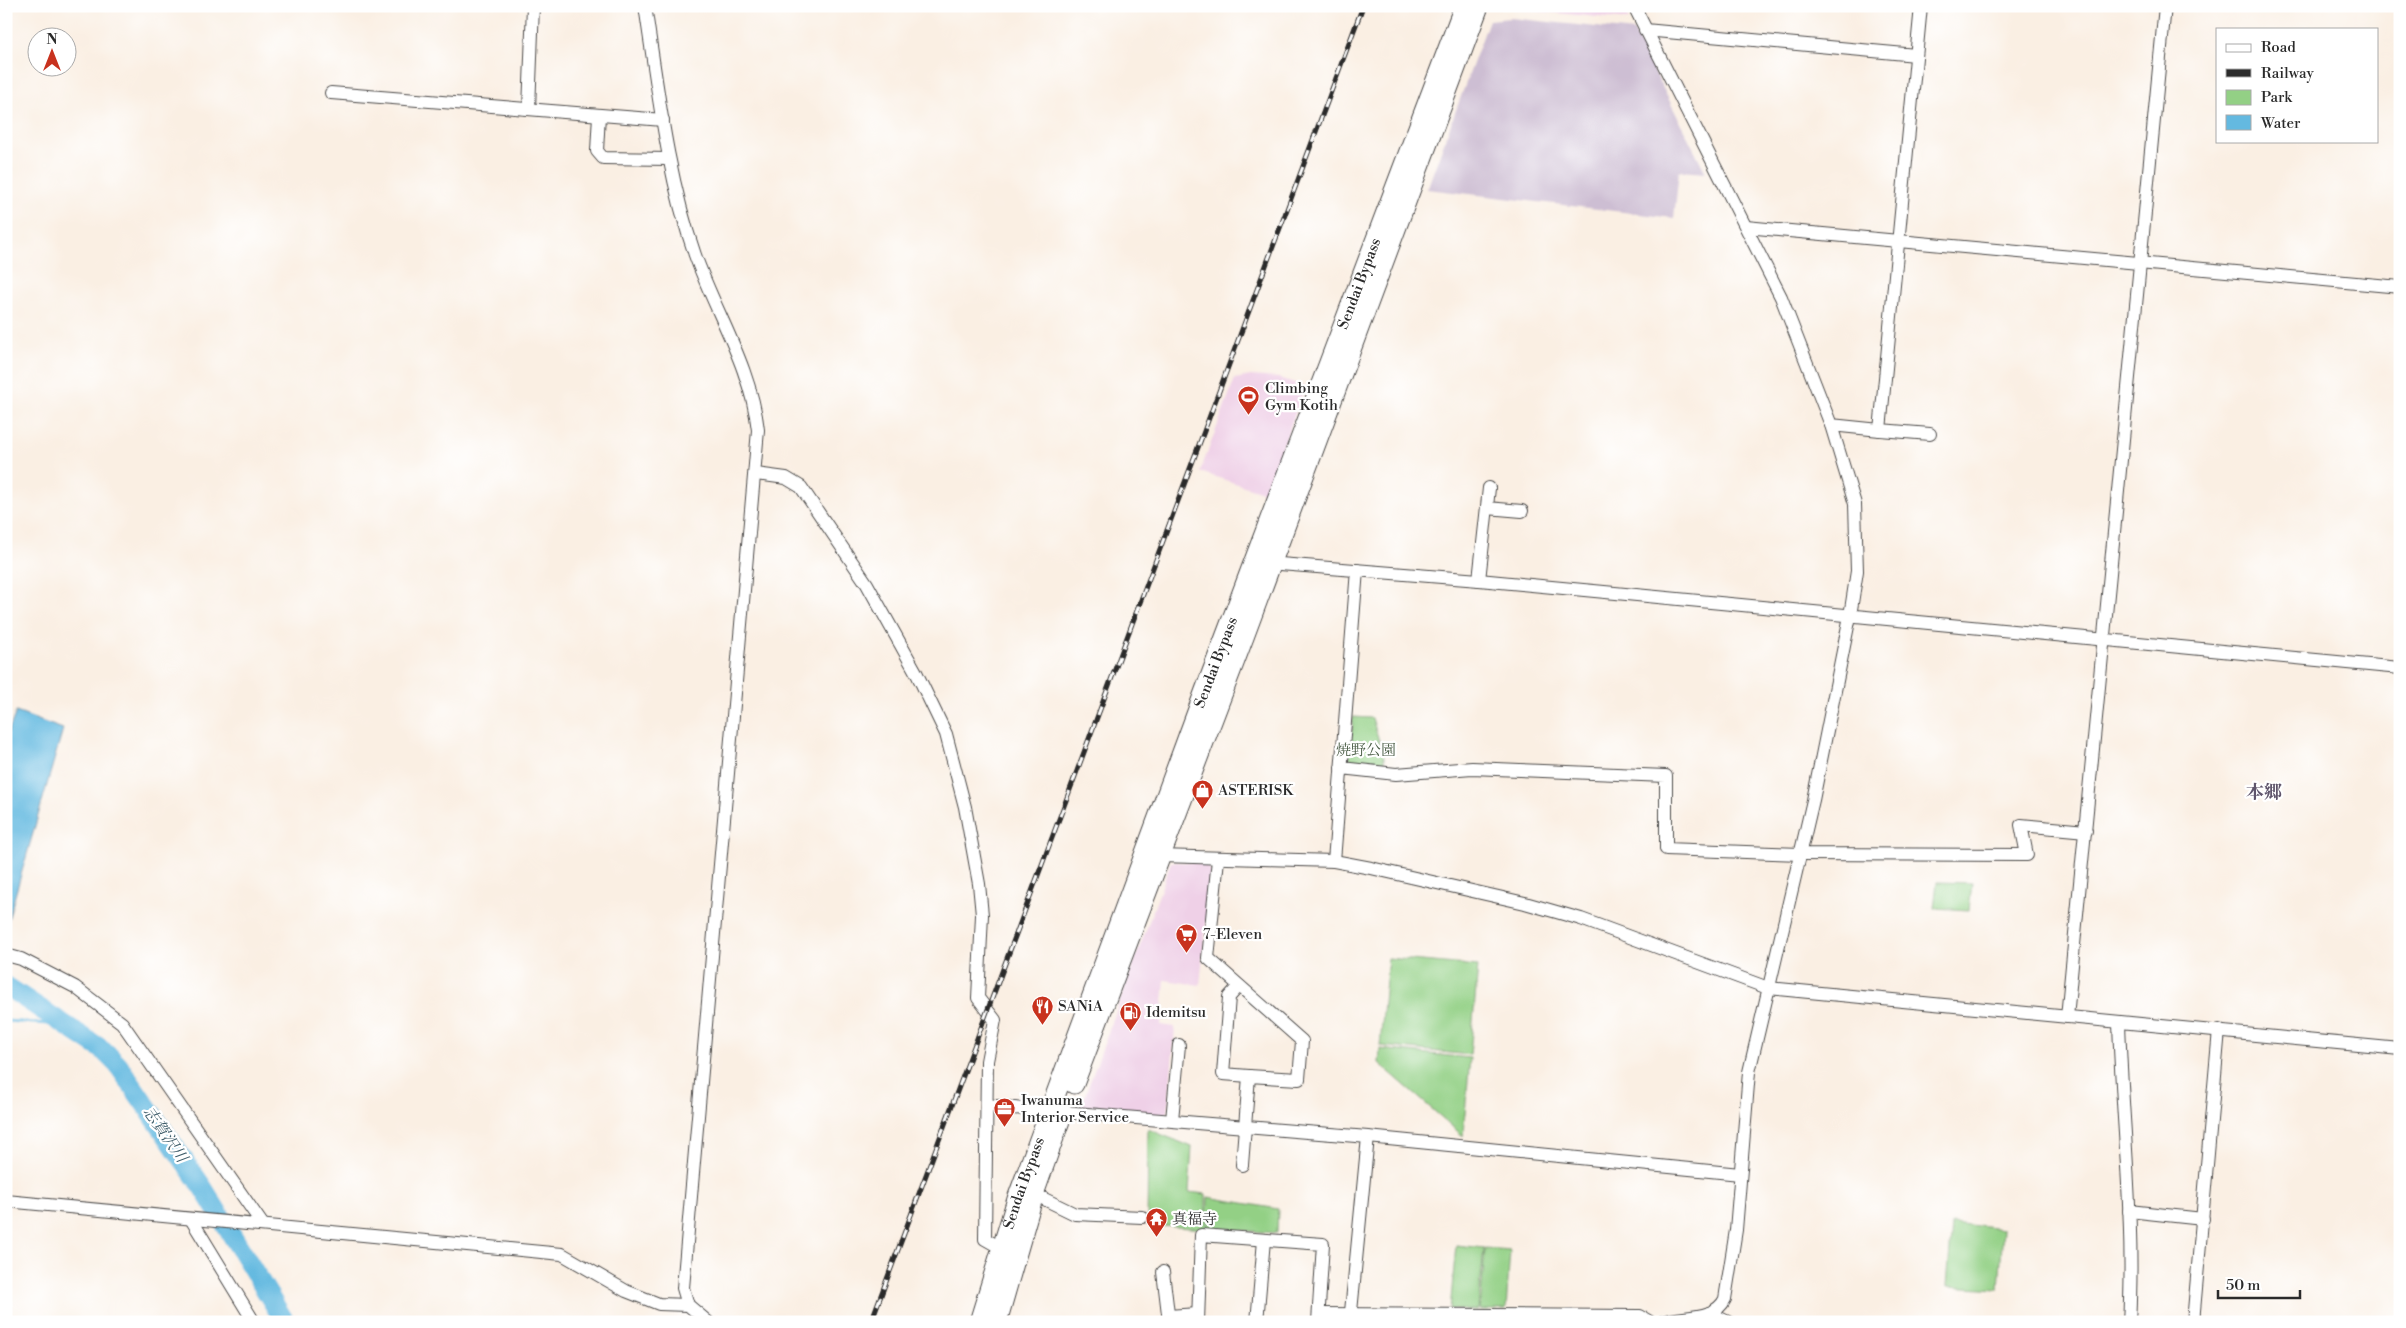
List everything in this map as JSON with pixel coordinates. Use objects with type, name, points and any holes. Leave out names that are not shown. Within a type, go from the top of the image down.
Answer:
[{"type":"highway","name":"Sendai Bypass","points":[[997,1322],[1056,1112],[1263,560],[1464,6]]},
{"type":"highway","name":"Sendai Bypass","points":[[979,1322],[1001,1248],[1160,856],[1263,560],[1479,6]]},
{"type":"street","points":[[529,109],[533,6]]},
{"type":"street","points":[[645,6],[669,159],[680,206],[696,257],[746,373],[755,404],[758,430],[756,474],[683,1288],[688,1305],[708,1322]]},
{"type":"street","points":[[1634,6],[1781,297],[1831,425],[1855,504],[1856,571],[1850,616],[1801,854],[1749,1072],[1736,1230],[1725,1299],[1719,1308],[1709,1313],[1662,1322]]},
{"type":"street","points":[[1880,430],[1921,6]]},
{"type":"street","points":[[2067,1017],[2165,6]]},
{"type":"street","points":[[1646,30],[1916,55]]},
{"type":"street","points":[[331,93],[663,120]]},
{"type":"street","points":[[598,115],[597,151],[604,158],[669,159]]},
{"type":"street","points":[[1746,227],[2400,287]]},
{"type":"street","points":[[1831,425],[1930,434]]},
{"type":"street","points":[[756,474],[786,478],[801,487],[867,584],[917,674],[946,734],[965,806],[979,884],[982,914],[978,998],[995,1020],[987,1061],[985,1238],[1001,1248]]},
{"type":"street","points":[[1480,580],[1489,488]]},
{"type":"street","points":[[1487,508],[1522,512]]},
{"type":"street","points":[[1263,560],[2400,668]]},
{"type":"street","points":[[1334,861],[1357,570]]},
{"type":"street","points":[[1341,768],[1396,774],[1472,768],[1666,776],[1666,849],[1801,854],[2027,855],[2021,825],[2086,831]]},
{"type":"street","points":[[1160,856],[1334,861],[1441,883],[1572,916],[1768,988],[2219,1030],[2400,1049]]},
{"type":"street","points":[[1218,859],[1208,958],[1302,1042],[1299,1079],[1223,1074],[1229,997],[1239,986]]},
{"type":"street","points":[[6,955],[21,959],[75,987],[122,1023],[259,1224]]},
{"type":"street","points":[[2119,1022],[2129,1211],[2131,1289],[2129,1322]]},
{"type":"street","points":[[2193,1322],[2219,1030]]},
{"type":"street","points":[[1172,1120],[1179,1045]]},
{"type":"street","points":[[1242,1166],[1249,1076]]},
{"type":"street","points":[[987,1105],[1244,1126],[1740,1174]]},
{"type":"street","points":[[1350,1318],[1368,1138]]},
{"type":"street","points":[[1034,1194],[1075,1214],[1142,1217]]},
{"type":"street","points":[[6,1201],[562,1254],[626,1291],[658,1304],[688,1305]]},
{"type":"street","points":[[2129,1211],[2203,1219]]},
{"type":"street","points":[[194,1220],[254,1322]]},
{"type":"street","points":[[1163,1272],[1169,1319],[1198,1318],[1201,1235],[1323,1244],[1319,1318],[1640,1316],[1650,1322]]},
{"type":"street","points":[[1257,1322],[1264,1240]]},
{"type":"street","points":[[1709,1313],[1728,1322]]},
{"type":"shaded area","points":[[1501,6],[1622,6],[1629,20],[1526,10]]},
{"type":"shaded area","points":[[1511,18],[1634,31],[1706,173],[1679,171],[1674,218],[1427,189],[1489,20]]},
{"type":"shaded area","points":[[1251,376],[1278,378],[1305,386],[1266,493],[1200,472],[1235,379]]},
{"type":"shaded area","points":[[1171,862],[1205,863],[1211,872],[1200,985],[1165,980],[1161,1025],[1175,1027],[1168,1112],[1162,1117],[1080,1109]]},
{"type":"green space","name":"焼野公園","points":[[1353,717],[1372,718],[1384,757],[1384,765],[1354,766],[1349,761]]},
{"type":"green space","points":[[1937,882],[1972,883],[1969,910],[1934,908]]},
{"type":"green space","points":[[1388,958],[1478,966],[1470,1055],[1380,1046]]},
{"type":"green space","points":[[1380,1049],[1470,1058],[1463,1136],[1379,1063]]},
{"type":"green space","points":[[1148,1129],[1192,1147],[1189,1192],[1206,1194],[1206,1229],[1147,1225]]},
{"type":"green space","points":[[1208,1197],[1278,1209],[1277,1233],[1207,1228]]},
{"type":"green space","points":[[1952,1223],[2003,1229],[1999,1289],[1947,1286]]},
{"type":"green space","points":[[1456,1245],[1484,1248],[1478,1310],[1450,1310]]},
{"type":"green space","points":[[1485,1248],[1510,1250],[1506,1310],[1480,1310]]},
{"type":"water","points":[[16,712],[63,729],[6,927],[6,737]]},
{"type":"waterway","name":"志賀沢川","points":[[6,986],[103,1050],[118,1065],[203,1188],[285,1322]]},
{"type":"waterway","points":[[6,1021],[63,1025]]},
{"type":"railway","points":[[871,1322],[1363,6]]},
{"type":"place","name":"Climbing Gym Kotih","points":[[1249,416]]},
{"type":"place","name":"ASTERISK","points":[[1202,809]]},
{"type":"place","name":"7-Eleven","points":[[1187,953]]},
{"type":"place","name":"SANiA","points":[[1042,1025]]},
{"type":"place","name":"Idemitsu","points":[[1130,1031]]},
{"type":"place","name":"Iwanuma Interior Service","points":[[1005,1128]]},
{"type":"place","name":"真福寺","points":[[1156,1238]]},
{"type":"district","name":"本郷","points":[[2264,792]]}]
